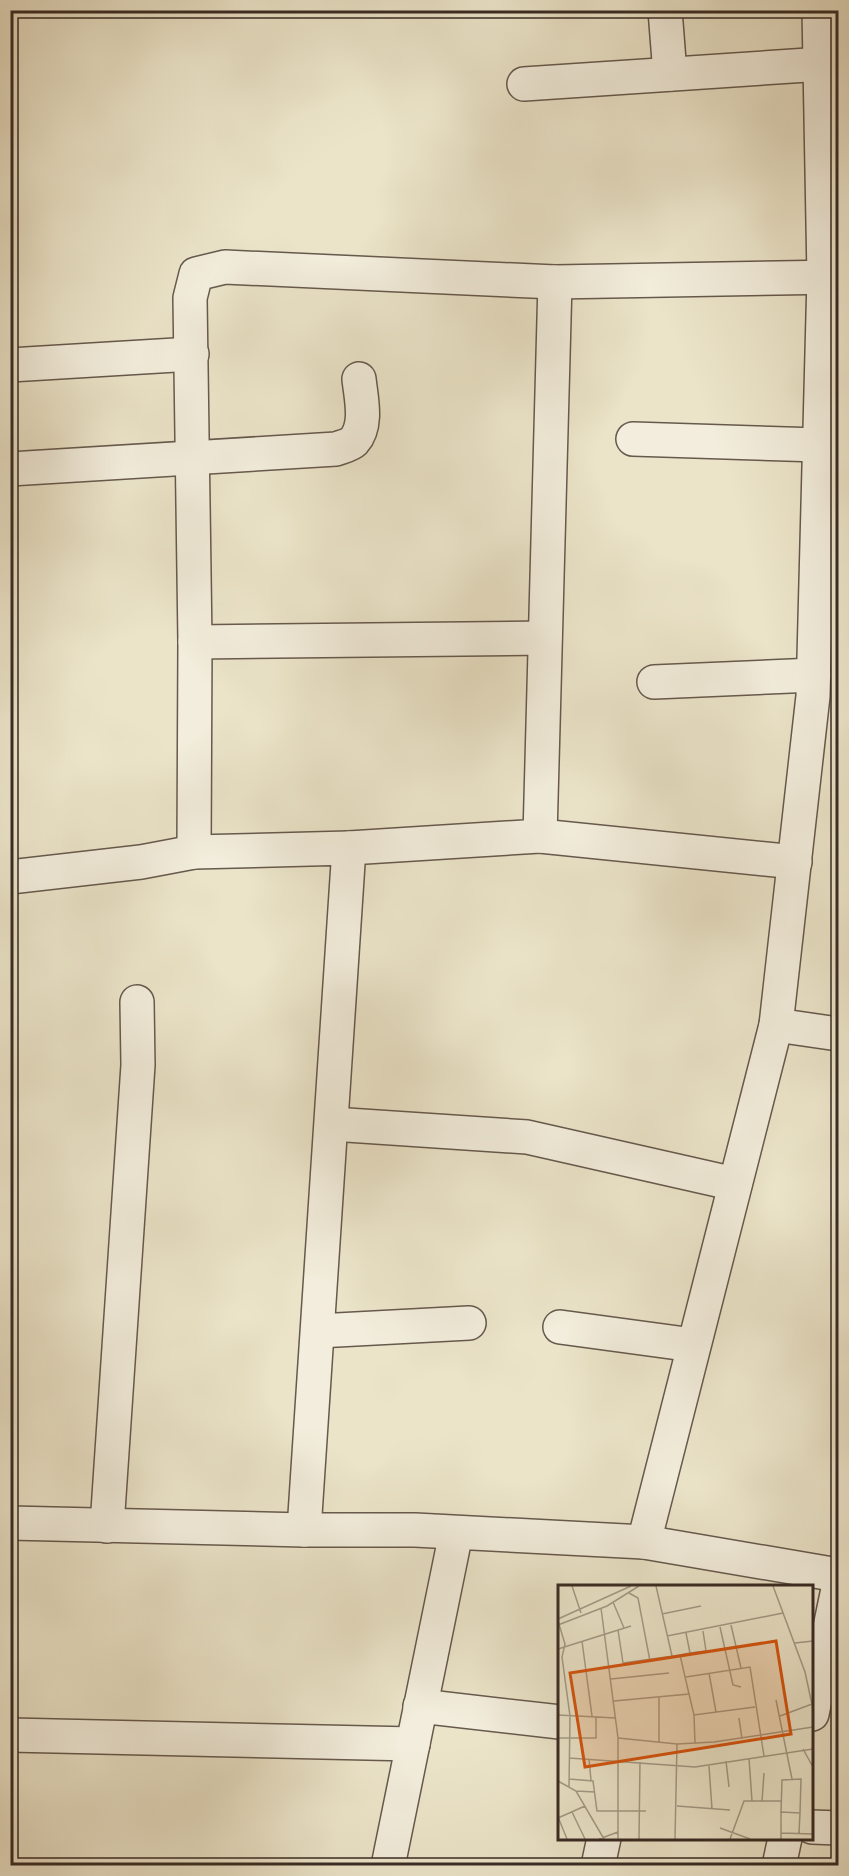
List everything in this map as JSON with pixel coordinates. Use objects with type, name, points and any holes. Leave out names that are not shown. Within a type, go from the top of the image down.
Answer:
[{"type":"street","points":[[665,10],[670,74]]},
{"type":"street","points":[[644,1542],[776,1025],[795,862],[814,675],[819,445],[831,277],[829,64],[819,10]]},
{"type":"street","points":[[524,84],[829,64]]},
{"type":"street","points":[[194,852],[195,642],[190,298],[196,274],[225,267],[555,282],[831,277]]},
{"type":"street","points":[[540,836],[555,282]]},
{"type":"street","points":[[10,365],[192,354]]},
{"type":"street","points":[[10,469],[336,449],[353,442],[361,428],[362,405],[359,379]]},
{"type":"street","points":[[633,439],[819,445]]},
{"type":"street","points":[[195,642],[545,638]]},
{"type":"street","points":[[654,682],[814,675]]},
{"type":"street","points":[[10,877],[141,862],[194,852],[349,848],[540,836],[795,862]]},
{"type":"street","points":[[304,1530],[349,848]]},
{"type":"street","points":[[107,1526],[138,1065],[137,1002]]},
{"type":"street","points":[[776,1025],[838,1034]]},
{"type":"street","points":[[332,1124],[527,1137],[735,1184]]},
{"type":"street","points":[[318,1331],[469,1323]]},
{"type":"street","points":[[560,1327],[693,1345]]},
{"type":"street","points":[[10,1523],[304,1530],[415,1530],[644,1542],[838,1575]]},
{"type":"street","points":[[388,1866],[456,1533]]},
{"type":"street","points":[[813,1709],[838,1589]]},
{"type":"street","points":[[420,1706],[558,1722]]},
{"type":"street","points":[[10,1735],[413,1744]]},
{"type":"street","points":[[813,1827],[838,1828]]},
{"type":"street","points":[[598,1866],[604,1840]]},
{"type":"street","points":[[779,1866],[785,1840]]}]
